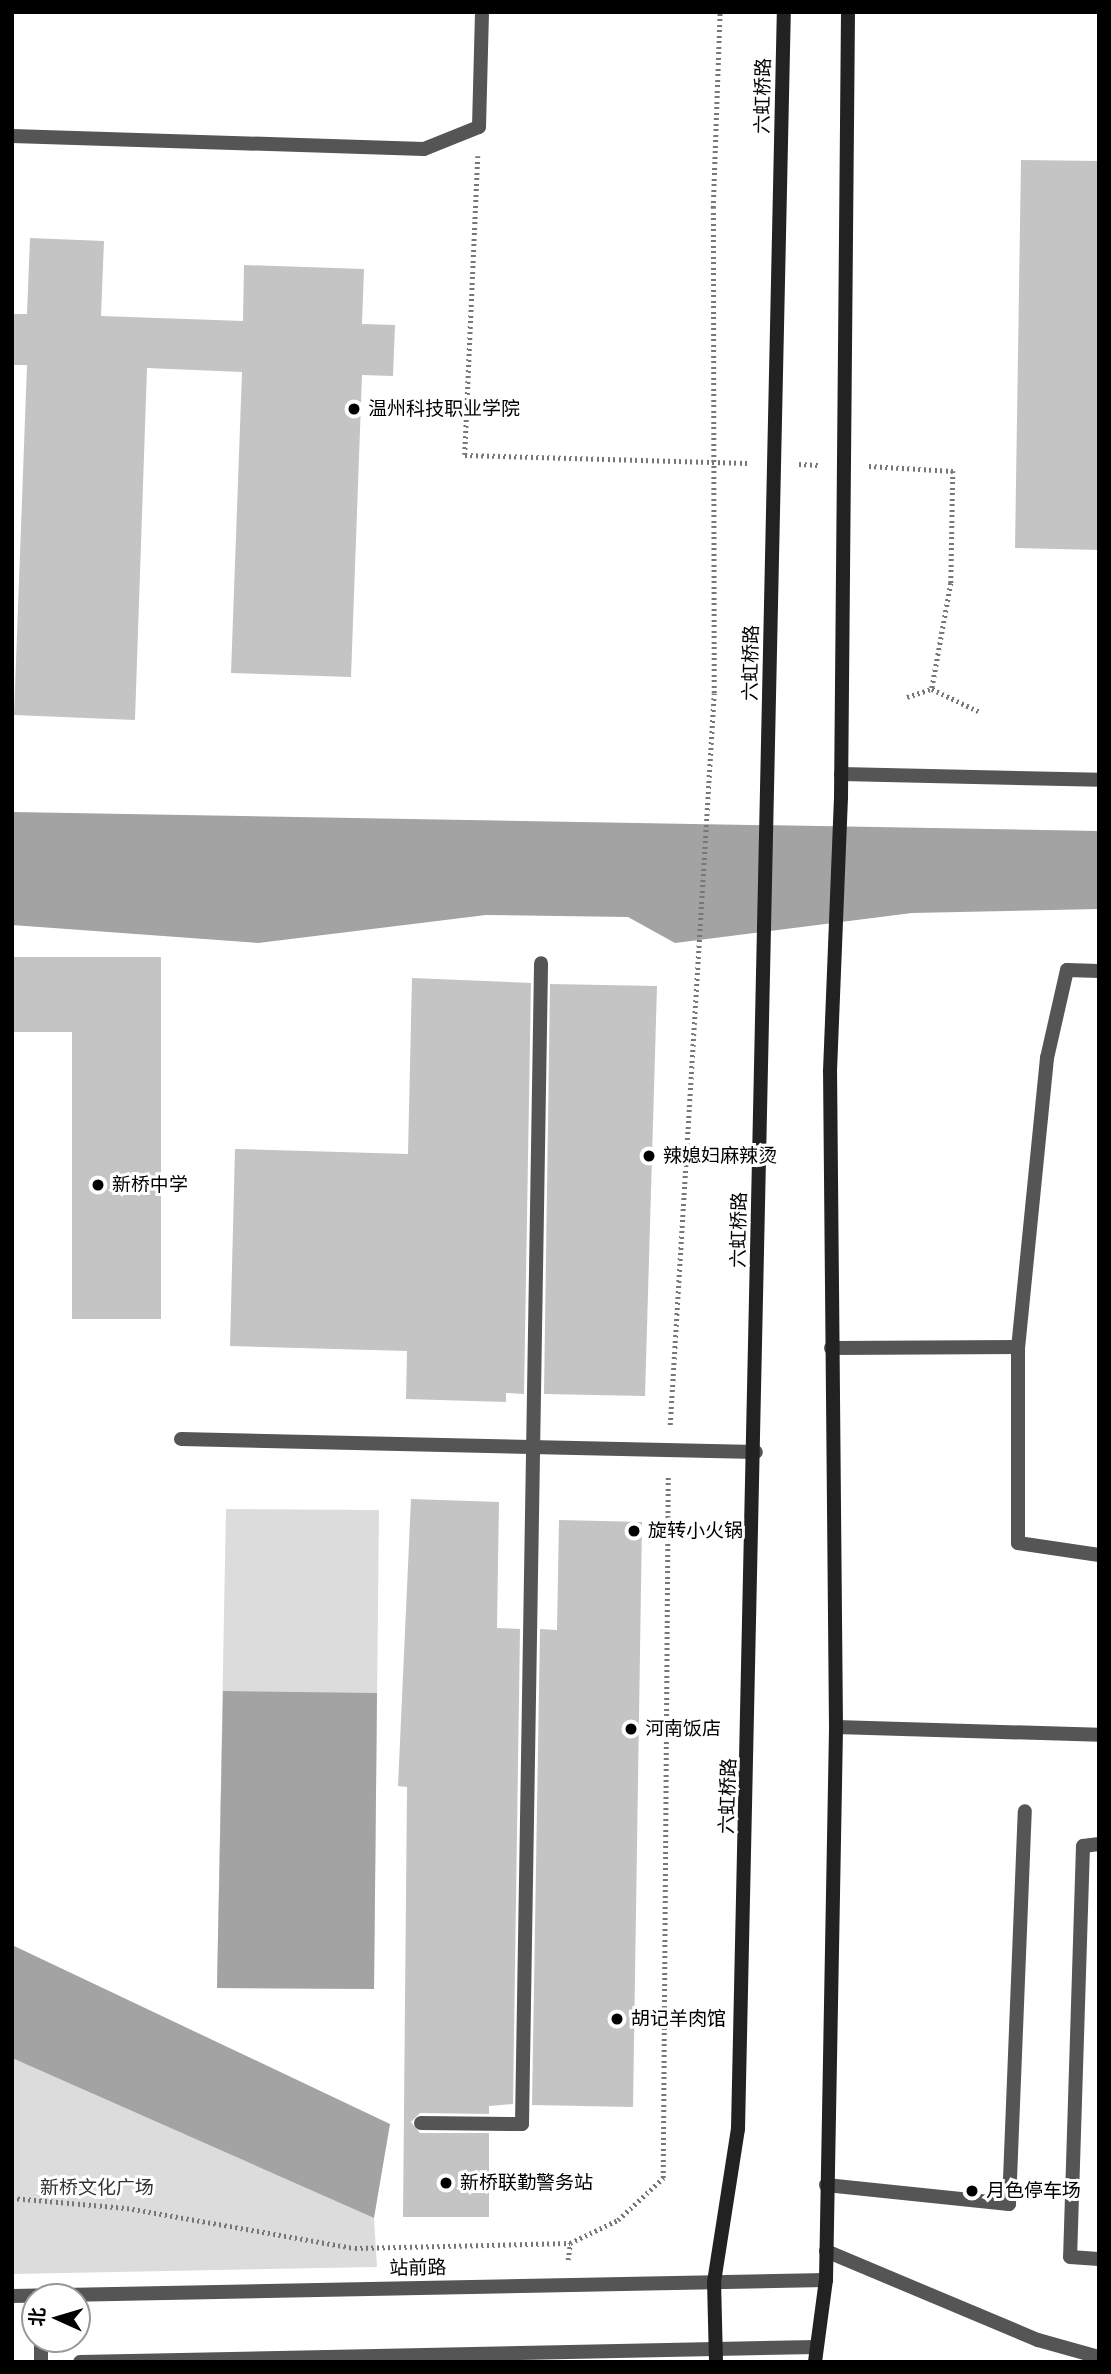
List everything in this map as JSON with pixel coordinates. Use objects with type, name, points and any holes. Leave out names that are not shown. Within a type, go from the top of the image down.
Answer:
[{"type":"main road","name":"六虹桥路","points":[[715,2355],[714,2282],[738,2129],[756,1452],[762,942],[784,12]]},
{"type":"main road","points":[[815,2354],[826,2280],[836,1727],[831,1348],[834,947],[841,798],[848,12]]},
{"type":"street","points":[[12,136],[424,149],[478,127],[482,12]]},
{"type":"street","points":[[841,774],[1099,780]]},
{"type":"street","points":[[421,2123],[522,2124],[529,1447],[541,963]]},
{"type":"street","points":[[1099,971],[1067,970],[1047,1058],[1018,1347],[1018,1544],[1099,1555]]},
{"type":"street","points":[[831,1348],[1018,1347]]},
{"type":"street","points":[[181,1439],[756,1452]]},
{"type":"street","points":[[836,1727],[1099,1735]]},
{"type":"street","points":[[826,2185],[1009,2204],[1025,1811]]},
{"type":"street","points":[[1099,1844],[1083,1846],[1070,2258],[1099,2259]]},
{"type":"street","points":[[826,2252],[1038,2340],[1099,2357]]},
{"type":"street","name":"站前路","points":[[91,2295],[826,2280]]},
{"type":"street","points":[[80,2362],[815,2354]]},
{"type":"path","points":[[12,2198],[127,2208],[355,2248],[570,2243],[618,2220],[663,2178],[668,1450],[714,693],[713,208],[720,12]]},
{"type":"path","points":[[478,127],[465,455],[756,463]]},
{"type":"path","points":[[784,464],[825,465]]},
{"type":"path","points":[[853,466],[937,468],[953,471],[951,583],[932,690]]},
{"type":"path","points":[[907,697],[932,690],[981,712]]},
{"type":"path","points":[[566,2284],[570,2243]]},
{"type":"green space","points":[[226,1509],[379,1510],[374,1989],[217,1988]]},
{"type":"green space","name":"新桥文化广场","points":[[12,2058],[374,2218],[377,2267],[12,2274]]},
{"type":"shaded area","points":[[12,812],[1099,831],[1099,909],[912,913],[675,943],[628,917],[486,915],[258,943],[12,925]]},
{"type":"shaded area","points":[[223,1691],[377,1693],[374,1989],[217,1988]]},
{"type":"shaded area","points":[[12,1945],[390,2124],[374,2218],[12,2058]]},
{"type":"building","points":[[1021,160],[1099,161],[1099,550],[1015,548]]},
{"type":"building","points":[[30,238],[104,241],[101,316],[243,321],[244,265],[364,269],[362,324],[395,325],[393,376],[362,375],[351,677],[231,673],[242,372],[147,368],[135,720],[14,715],[27,365],[12,365],[12,314],[27,314]]},
{"type":"building","points":[[12,957],[161,957],[161,1319],[72,1319],[72,1032],[12,1032]]},
{"type":"building","points":[[412,978],[531,983],[524,1394],[506,1393],[506,1402],[406,1399],[407,1351],[230,1346],[235,1149],[408,1154]]},
{"type":"building","points":[[550,984],[657,986],[645,1396],[544,1394]]},
{"type":"building","points":[[411,1499],[499,1502],[497,1628],[520,1629],[513,2104],[489,2106],[489,2114],[420,2113],[411,2122],[420,2133],[489,2133],[489,2217],[403,2217],[407,1787],[398,1786]]},
{"type":"building","points":[[559,1520],[642,1522],[633,2107],[532,2105],[540,1629],[557,1630]]},
{"type":"place","name":"温州科技职业学院","points":[[354,409]]},
{"type":"place","name":"辣媳妇麻辣烫","points":[[649,1156]]},
{"type":"place","name":"新桥中学","points":[[98,1185]]},
{"type":"place","name":"旋转小火锅","points":[[634,1531]]},
{"type":"place","name":"河南饭店","points":[[631,1729]]},
{"type":"place","name":"胡记羊肉馆","points":[[617,2019]]},
{"type":"place","name":"新桥联勤警务站","points":[[446,2183]]},
{"type":"place","name":"月色停车场","points":[[972,2191]]}]
